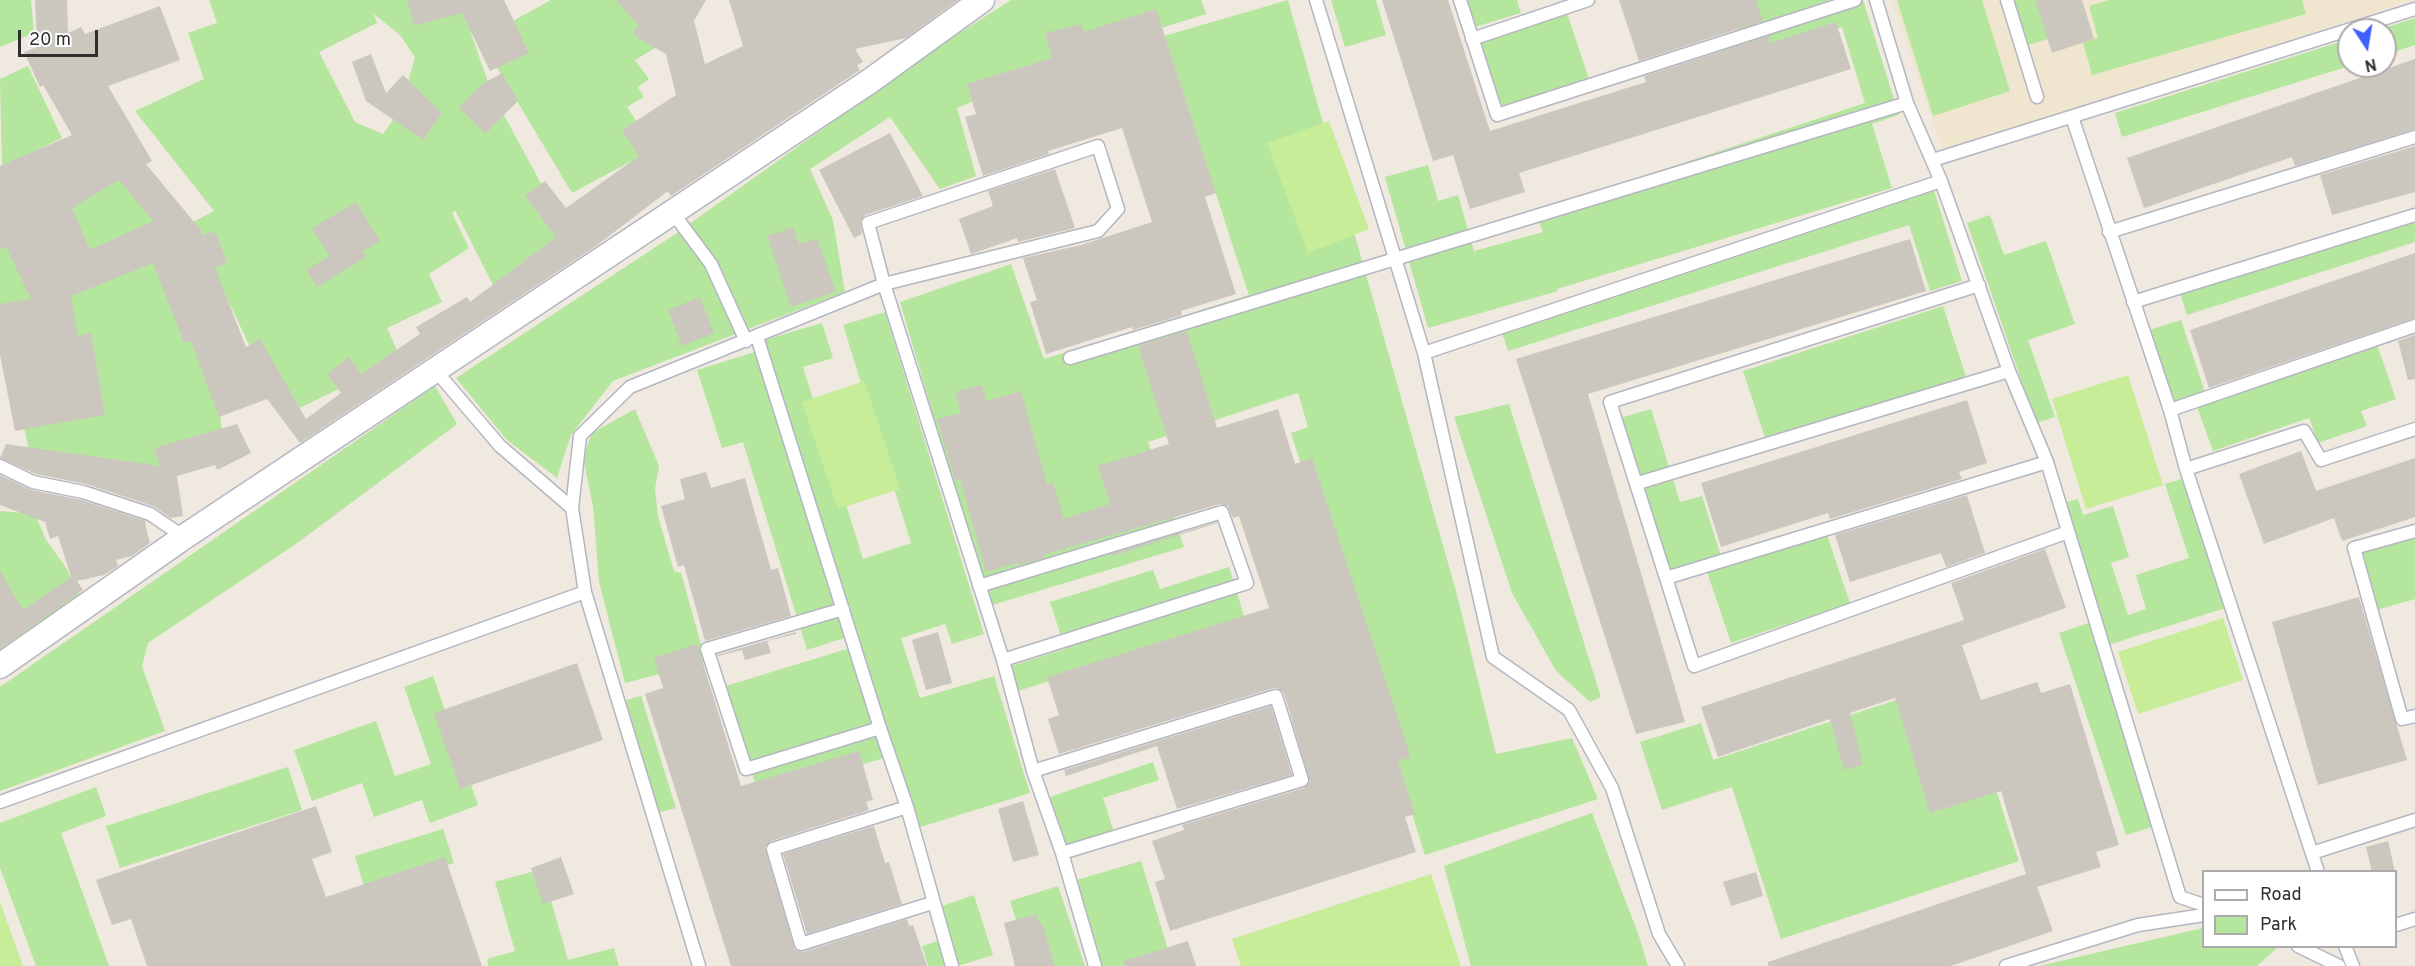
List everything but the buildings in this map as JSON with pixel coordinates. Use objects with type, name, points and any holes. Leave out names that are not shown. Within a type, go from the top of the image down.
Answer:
[{"type":"street","points":[[0,666],[184,537],[870,81],[981,0]]},
{"type":"lane","points":[[1316,0],[1424,353],[1493,657],[1569,710],[1612,788],[1659,934],[1678,966]]},
{"type":"lane","points":[[1460,0],[1497,115],[1855,0]]},
{"type":"lane","points":[[1472,39],[1588,0]]},
{"type":"lane","points":[[1876,0],[1907,103],[1933,160],[2009,371],[2048,462],[2180,897],[2202,904]]},
{"type":"lane","points":[[2007,0],[2037,97]]},
{"type":"lane","points":[[1933,160],[2415,9]]},
{"type":"lane","points":[[1070,358],[1907,103]]},
{"type":"lane","points":[[2072,117],[2170,410],[2186,469],[2317,870]]},
{"type":"lane","points":[[2109,232],[2415,137]]},
{"type":"lane","points":[[699,966],[585,592],[572,508],[580,436],[630,387],[884,284],[1098,231],[1118,209],[1098,146],[868,223],[884,284],[1003,660],[1033,771],[1062,854],[1095,966]]},
{"type":"lane","points":[[1424,353],[1941,181]]},
{"type":"lane","points":[[673,213],[711,264],[751,339],[843,609],[907,807],[932,903],[952,966]]},
{"type":"lane","points":[[2133,302],[2415,215]]},
{"type":"lane","points":[[1979,285],[1610,402],[1638,483],[1694,666],[2068,532]]},
{"type":"lane","points":[[2170,410],[2415,326]]},
{"type":"lane","points":[[436,371],[501,446],[572,508]]},
{"type":"lane","points":[[1638,483],[2009,371]]},
{"type":"lane","points":[[2186,469],[2304,431],[2321,460],[2415,429]]},
{"type":"lane","points":[[1666,578],[2048,462]]},
{"type":"lane","points":[[0,466],[33,482],[83,492],[150,514],[184,537]]},
{"type":"lane","points":[[979,586],[1222,512],[1247,583],[1003,660]]},
{"type":"lane","points":[[2415,531],[2354,548],[2402,719],[2415,716]]},
{"type":"lane","points":[[0,802],[585,592]]},
{"type":"lane","points":[[843,609],[708,649],[746,769],[880,728]]},
{"type":"lane","points":[[1033,771],[1276,696],[1302,780],[1062,854]]},
{"type":"lane","points":[[907,807],[773,849],[801,944],[932,903]]},
{"type":"lane","points":[[2312,853],[2415,820]]},
{"type":"lane","points":[[2006,966],[2066,945],[2138,925],[2202,915]]},
{"type":"lane","points":[[2397,925],[2415,919]]},
{"type":"lane","points":[[2302,948],[2339,966]]},
{"type":"lane","points":[[2345,948],[2353,966]]},
{"type":"shaded area","points":[[1893,0],[2415,0],[2358,18],[2337,18],[2337,25],[1942,150]]},
{"type":"green space","points":[[0,0],[31,0],[34,33],[0,47]]},
{"type":"green space","points":[[209,0],[470,0],[471,33],[491,91],[559,217],[565,254],[496,291],[455,210],[452,213],[469,248],[429,274],[442,302],[387,328],[401,359],[283,416],[191,223],[214,211],[135,111],[204,79],[188,33],[217,23]],"holes":[[[374,14],[400,35],[415,57],[400,110],[383,134],[355,122],[319,52],[377,23]]]},
{"type":"green space","points":[[551,0],[676,0],[692,26],[635,60],[649,79],[638,87],[644,97],[627,107],[654,149],[572,193],[480,39]]},
{"type":"green space","points":[[1011,0],[1201,0],[1206,14],[1117,42],[957,108],[976,176],[940,189],[890,117],[810,169],[833,220],[845,292],[613,381],[571,435],[557,478],[507,440],[456,378],[674,235],[933,50]]},
{"type":"green space","points":[[1288,0],[1456,591],[1496,754],[1572,738],[1598,799],[1425,855],[1291,433],[1308,427],[1298,393],[1148,442],[1184,547],[989,606],[900,302],[1011,264],[1044,359],[1249,295],[1164,36]]},
{"type":"green space","points":[[1331,0],[1376,0],[1386,35],[1345,47]]},
{"type":"green space","points":[[1467,0],[1517,0],[1521,13],[1475,27]]},
{"type":"green space","points":[[1728,0],[1830,0],[1738,31]]},
{"type":"green space","points":[[1863,0],[1899,115],[1872,124],[1892,188],[1557,289],[1558,291],[1428,328],[1385,177],[1428,165],[1438,201],[1458,195],[1474,251],[1543,232],[1535,212],[1865,103],[1842,27],[1725,64],[1719,44]]},
{"type":"green space","points":[[1897,0],[1982,0],[2010,91],[1933,116]]},
{"type":"green space","points":[[2014,0],[2050,0],[2061,35],[2028,45]]},
{"type":"green space","points":[[2109,0],[2302,0],[2306,14],[2092,75],[2083,42],[2098,38],[2089,6]]},
{"type":"green space","points":[[1567,13],[1589,79],[1501,108],[1478,43]]},
{"type":"green space","points":[[2415,18],[2415,45],[2397,51],[2397,24]]},
{"type":"green space","points":[[2337,43],[2337,70],[2122,137],[2115,113]]},
{"type":"green space","points":[[28,66],[62,138],[2,167],[0,79]]},
{"type":"green space","points":[[1329,121],[1369,229],[1308,253],[1267,143]]},
{"type":"green space","points":[[129,157],[217,389],[224,450],[147,480],[33,466],[11,373],[0,350],[0,219]]},
{"type":"green space","points":[[1933,187],[1962,281],[1930,291],[1909,225],[1508,351],[1499,323]]},
{"type":"green space","points":[[1990,215],[2004,255],[2046,241],[2075,324],[2028,340],[2055,417],[2036,423],[1967,223]]},
{"type":"green space","points":[[2415,217],[2415,242],[2187,315],[2180,293]]},
{"type":"green space","points":[[1943,306],[1969,386],[1769,450],[1743,371]]},
{"type":"green space","points":[[885,312],[984,634],[952,644],[945,624],[901,638],[920,698],[994,676],[1030,793],[914,829],[764,340],[822,323],[833,358],[803,367],[863,559],[911,543],[843,325]]},
{"type":"green space","points":[[2181,320],[2205,392],[2173,403],[2149,330]]},
{"type":"green space","points":[[2377,345],[2396,399],[2361,411],[2367,426],[2318,443],[2309,418],[2213,451],[2197,407]]},
{"type":"green space","points":[[758,351],[847,637],[807,650],[743,442],[722,448],[697,370]]},
{"type":"green space","points":[[2128,375],[2163,485],[2086,509],[2052,399]]},
{"type":"green space","points":[[864,381],[900,489],[838,509],[802,402]]},
{"type":"green space","points":[[435,386],[457,424],[300,541],[148,643],[142,666],[165,731],[0,791],[0,687]]},
{"type":"green space","points":[[1509,404],[1601,697],[1590,702],[1556,671],[1512,593],[1454,417]]},
{"type":"green space","points":[[635,409],[659,466],[655,489],[658,516],[674,571],[681,573],[706,662],[625,683],[599,582],[593,506],[583,458],[592,433]]},
{"type":"green space","points":[[1651,409],[1680,502],[1702,496],[1721,556],[1668,573],[1620,418]]},
{"type":"green space","points":[[2188,477],[2229,607],[2108,645],[2064,503],[2078,499],[2083,515],[2113,506],[2129,557],[2111,563],[2128,615],[2146,609],[2136,575],[2189,558],[2165,484]]},
{"type":"green space","points":[[0,511],[35,514],[46,540],[65,566],[81,598],[0,652]]},
{"type":"green space","points":[[1826,532],[1850,603],[1731,643],[1707,572]]},
{"type":"green space","points":[[2415,532],[2415,599],[2376,610],[2359,548]]},
{"type":"green space","points":[[1229,567],[1245,619],[1018,691],[1011,666],[1065,649],[1050,602],[1153,570],[1160,589]]},
{"type":"green space","points":[[2223,618],[2243,680],[2138,714],[2118,652]]},
{"type":"green space","points":[[2092,622],[2159,825],[2126,835],[2059,633]]},
{"type":"green space","points":[[850,648],[884,758],[759,796],[726,686]]},
{"type":"green space","points":[[433,676],[478,805],[430,823],[422,800],[374,817],[362,783],[312,801],[294,750],[376,721],[395,776],[431,764],[404,687]]},
{"type":"green space","points":[[1960,679],[2019,861],[1781,939],[1732,787],[1662,810],[1640,742],[1701,723],[1713,760]]},
{"type":"green space","points":[[641,696],[676,808],[657,813],[622,701]]},
{"type":"green space","points":[[1153,762],[1159,780],[1103,798],[1114,832],[1057,851],[1041,800]]},
{"type":"green space","points":[[288,767],[302,810],[120,868],[106,826]]},
{"type":"green space","points":[[96,787],[106,816],[61,833],[109,966],[36,966],[0,868],[0,823]]},
{"type":"green space","points":[[1592,813],[1639,936],[1648,966],[1471,966],[1444,866]]},
{"type":"green space","points":[[443,829],[454,863],[365,890],[355,856]]},
{"type":"green space","points":[[1141,861],[1173,966],[1099,966],[1073,881]]},
{"type":"green space","points":[[542,869],[568,960],[614,948],[619,966],[488,966],[487,959],[515,951],[495,882]]},
{"type":"green space","points":[[1431,874],[1461,966],[1241,966],[1232,939]]},
{"type":"green space","points":[[1058,886],[1085,966],[1019,966],[1030,962],[1010,901]]},
{"type":"green space","points":[[974,895],[993,955],[958,966],[939,907]]},
{"type":"green space","points":[[0,902],[23,966],[0,966]]},
{"type":"green space","points":[[2202,928],[2202,948],[2277,948],[2257,966],[2039,966]]},
{"type":"green space","points":[[938,941],[946,966],[928,966],[922,946]]}]
